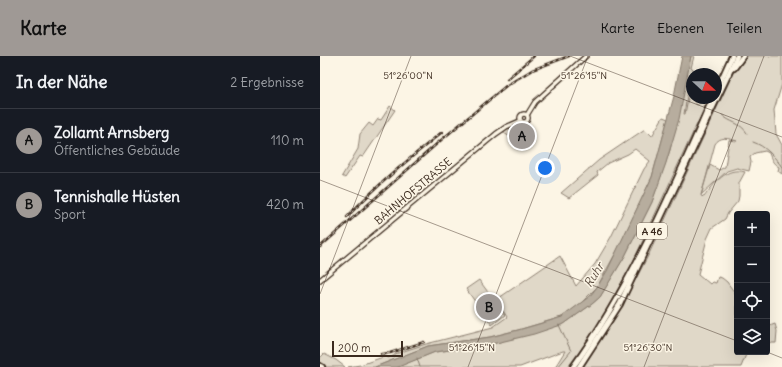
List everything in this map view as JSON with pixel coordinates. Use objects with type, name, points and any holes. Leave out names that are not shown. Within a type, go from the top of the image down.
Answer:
[{"type":"highway","points":[[722,78],[732,56]]},
{"type":"highway","name":"A 46","points":[[722,89],[737,56]]},
{"type":"highway","points":[[722,89],[743,56]]},
{"type":"highway","name":"A 46","points":[[573,367],[597,332],[635,266],[710,104]]},
{"type":"highway","name":"A 46","points":[[579,367],[620,304],[715,104]]},
{"type":"street","name":"BAHNHOFSTRASSE","points":[[320,280],[496,134],[506,127],[520,121],[527,122],[527,115],[535,102],[586,56]]},
{"type":"street","name":"BAHNHOFSTRASSE","points":[[520,121],[521,115],[527,115]]},
{"type":"shaded area","points":[[682,56],[691,56],[689,68],[686,68],[686,82],[679,119],[666,163],[652,202],[625,256],[600,297],[564,324],[534,334],[488,345],[435,352],[398,367],[375,367],[428,346],[490,337],[562,317],[590,296],[607,271],[652,177],[674,96]]},
{"type":"shaded area","points":[[691,56],[694,56],[691,68],[688,68]]},
{"type":"shaded area","points":[[741,56],[782,56],[782,84],[774,110],[776,134],[782,145],[782,174],[778,171],[779,167],[772,161],[769,153],[765,151],[755,153],[750,157],[751,162],[749,171],[737,168],[727,171],[701,196],[704,197],[716,182],[726,174],[738,171],[745,172],[739,183],[738,201],[725,219],[712,228],[707,239],[698,274],[710,284],[712,282],[716,283],[718,277],[722,278],[734,292],[734,355],[746,355],[741,367],[583,367],[617,315],[649,254],[719,104],[722,104],[722,97]],"holes":[[[722,139],[737,141],[729,140],[725,167],[719,170],[710,165],[704,186],[715,144],[717,141]]]},
{"type":"shaded area","points":[[686,78],[686,102],[684,114],[687,104],[706,104],[632,264],[595,330],[568,367],[555,367],[565,351],[563,351],[520,367],[397,367],[435,352],[488,345],[564,324],[592,304],[600,297],[625,256],[652,202],[670,150]]},
{"type":"shaded area","points":[[390,106],[395,110],[363,157],[360,156],[345,178],[342,176],[358,149],[360,134],[369,123],[373,126],[378,119],[381,120]]},
{"type":"shaded area","points":[[663,117],[668,119],[652,177],[619,247],[597,287],[578,306],[562,317],[518,330],[490,337],[428,346],[375,367],[348,367],[360,365],[386,356],[388,358],[395,354],[426,344],[493,327],[507,317],[496,300],[560,256],[576,286],[595,264],[611,237],[644,169],[650,161],[635,149],[628,154],[608,163],[597,172],[598,175],[569,198],[561,193],[599,160],[645,129],[652,136]]},
{"type":"shaded area","points":[[520,124],[521,125],[512,137],[504,133],[504,130]]},
{"type":"shaded area","points":[[479,280],[505,315],[492,325],[466,289]]},
{"type":"shaded area","points":[[775,324],[777,331],[776,343],[770,343],[770,326]]},
{"type":"shaded area","points":[[324,354],[336,360],[345,367],[326,367],[320,361],[320,358]]},
{"type":"waterway","points":[[722,115],[744,129],[747,133]]},
{"type":"waterway","points":[[753,142],[769,152],[782,167]]},
{"type":"waterway","points":[[558,367],[571,351],[559,325]]},
{"type":"waterway","points":[[417,358],[420,367]]},
{"type":"railway","points":[[507,79],[534,56]]},
{"type":"railway","points":[[320,247],[440,141],[507,85],[532,70],[569,56]]},
{"type":"railway","points":[[347,217],[381,184],[442,132]]},
{"type":"railway","points":[[381,354],[390,353],[424,342]]},
{"type":"place","name":"Zollamt Arnsberg","points":[[522,136]]},
{"type":"place","name":"Tennishalle Hüsten","points":[[489,307]]},
{"type":"water label","name":"Ruhr","points":[[594,275]]}]
